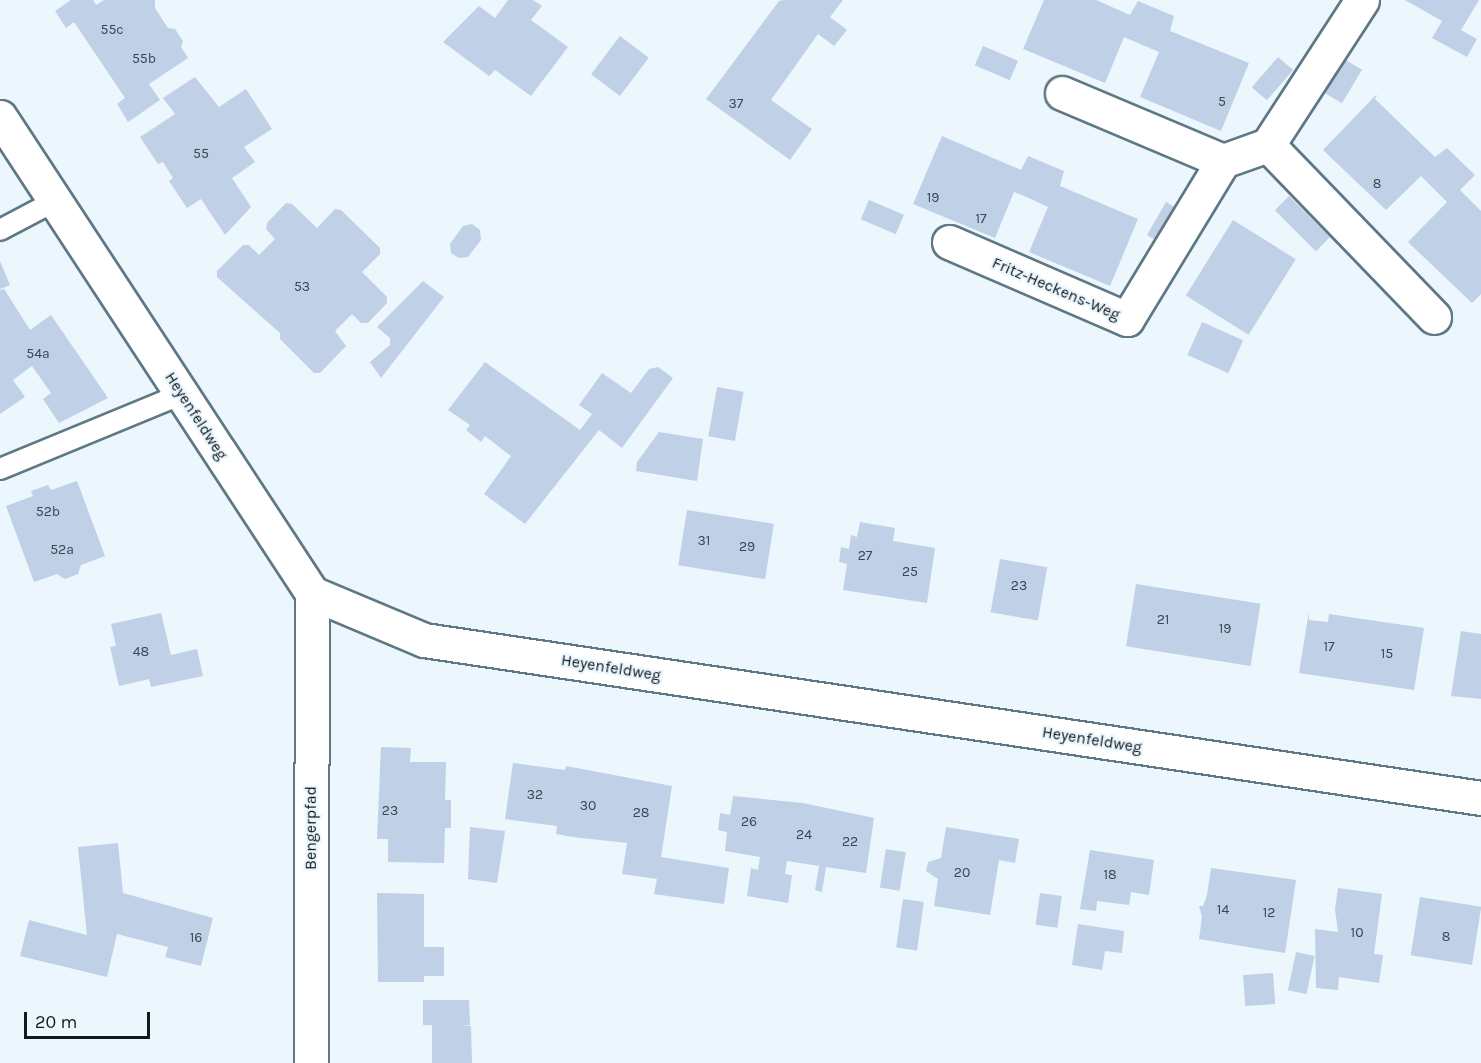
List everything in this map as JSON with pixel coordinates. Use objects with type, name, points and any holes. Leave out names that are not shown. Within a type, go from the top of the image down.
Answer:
[{"type":"street","points":[[1062,93],[1223,161],[1268,145],[1362,0]]},
{"type":"street","name":"Heyenfeldweg","points":[[0,117],[312,593],[424,640],[1481,798]]},
{"type":"street","points":[[1268,145],[1434,317]]},
{"type":"street","name":"Fritz-Heckens-Weg","points":[[949,242],[1126,319],[1223,161]]},
{"type":"street","name":"Bengerpfad","points":[[311,1063],[312,593]]},
{"type":"lane","points":[[0,230],[55,201]]},
{"type":"lane","points":[[0,469],[182,394]]},
{"type":"building","points":[[71,0],[93,0],[96,5],[104,0],[155,0],[155,8],[168,28],[175,29],[183,41],[181,47],[188,58],[149,84],[160,100],[128,122],[117,104],[125,98],[74,22],[66,28],[55,11]]},
{"type":"building","points":[[508,0],[533,0],[542,6],[531,20],[568,47],[531,96],[495,70],[489,76],[443,42],[479,6],[495,18]]},
{"type":"building","points":[[843,0],[830,17],[847,30],[834,46],[818,34],[771,100],[812,129],[790,160],[706,99],[779,1]]},
{"type":"building","points":[[1044,0],[1096,0],[1130,15],[1138,1],[1174,16],[1170,31],[1249,63],[1221,131],[1140,97],[1159,52],[1124,37],[1105,83],[1023,49]]},
{"type":"building","points":[[1405,0],[1479,0],[1461,30],[1477,39],[1467,57],[1432,38],[1442,21]]},
{"type":"building","points":[[620,36],[649,58],[620,96],[591,74]]},
{"type":"building","points":[[983,46],[1018,61],[1010,80],[975,65]]},
{"type":"building","points":[[1278,57],[1293,70],[1267,100],[1252,87]]},
{"type":"building","points":[[1344,59],[1362,70],[1342,103],[1324,92]]},
{"type":"building","points":[[195,77],[219,107],[246,89],[272,129],[244,147],[255,162],[232,178],[251,207],[225,235],[201,199],[187,208],[169,181],[173,178],[163,162],[158,164],[140,137],[175,114],[163,98]]},
{"type":"building","points":[[1377,94],[1375,99],[1435,157],[1447,148],[1475,175],[1460,190],[1481,211],[1481,294],[1472,303],[1408,242],[1447,202],[1421,176],[1386,210],[1323,150]]},
{"type":"building","points":[[942,136],[1021,170],[1028,156],[1064,171],[1060,186],[1138,219],[1110,286],[1029,252],[1048,207],[1031,199],[1014,192],[995,238],[913,204]]},
{"type":"building","points":[[1289,196],[1330,237],[1316,251],[1275,210]]},
{"type":"building","points":[[869,200],[904,215],[896,234],[861,219]]},
{"type":"building","points":[[1166,202],[1183,212],[1164,245],[1147,235]]},
{"type":"building","points":[[286,203],[292,204],[317,228],[335,209],[341,210],[380,248],[380,254],[362,272],[387,297],[387,303],[368,323],[361,323],[352,314],[335,331],[346,346],[320,373],[314,373],[280,339],[280,333],[217,277],[217,271],[243,245],[249,245],[259,255],[275,239],[266,229],[267,223]]},
{"type":"building","points":[[1233,220],[1296,259],[1249,335],[1186,295]]},
{"type":"building","points":[[472,224],[480,230],[481,240],[468,257],[459,258],[451,253],[450,244],[463,226]]},
{"type":"building","points":[[0,261],[10,285],[0,289]]},
{"type":"building","points":[[423,281],[444,297],[381,378],[370,362],[390,345],[390,338],[377,327]]},
{"type":"building","points":[[4,289],[30,330],[51,315],[108,398],[59,423],[43,399],[51,393],[32,366],[13,380],[25,397],[0,414],[0,290]]},
{"type":"building","points":[[1202,322],[1243,340],[1228,373],[1187,355]]},
{"type":"building","points":[[485,362],[580,430],[592,414],[579,405],[602,373],[631,393],[649,369],[658,367],[673,378],[622,448],[599,430],[525,524],[484,494],[511,456],[485,436],[481,442],[466,430],[470,425],[448,410]]},
{"type":"building","points":[[717,387],[744,392],[735,441],[708,436]]},
{"type":"building","points":[[659,432],[703,439],[697,481],[636,471],[637,462]]},
{"type":"building","points":[[77,481],[105,556],[81,565],[78,574],[65,579],[57,574],[34,582],[6,506],[33,496],[31,491],[48,485],[51,490]]},
{"type":"building","points":[[687,510],[774,524],[765,579],[678,565]]},
{"type":"building","points":[[860,522],[895,528],[893,541],[935,548],[927,603],[843,590],[847,564],[839,562],[841,547],[849,549],[851,535],[857,537]]},
{"type":"building","points":[[1000,559],[1047,567],[1038,621],[991,612]]},
{"type":"building","points":[[1136,584],[1260,604],[1251,666],[1126,646]]},
{"type":"building","points":[[1309,611],[1309,620],[1328,622],[1329,614],[1424,628],[1414,690],[1299,673]]},
{"type":"building","points":[[161,613],[171,655],[197,649],[203,676],[151,687],[149,679],[119,686],[110,647],[116,646],[111,624]]},
{"type":"building","points":[[1461,631],[1481,634],[1481,699],[1451,696]]},
{"type":"building","points":[[381,747],[411,748],[410,762],[446,762],[445,800],[451,800],[451,828],[445,828],[444,863],[388,862],[388,839],[377,839]]},
{"type":"building","points":[[513,763],[565,770],[566,766],[672,786],[661,857],[729,868],[724,904],[654,894],[657,879],[622,874],[627,843],[556,834],[557,826],[505,819]]},
{"type":"building","points":[[733,796],[803,803],[874,818],[866,873],[826,867],[822,892],[815,890],[819,866],[787,861],[785,874],[792,875],[788,903],[747,896],[751,868],[758,870],[760,857],[725,851],[727,832],[718,830],[720,813],[730,815]]},
{"type":"building","points":[[470,827],[505,831],[497,883],[468,879]]},
{"type":"building","points":[[946,827],[1019,839],[1015,863],[999,860],[990,915],[934,906],[938,879],[926,871],[928,862],[941,858]]},
{"type":"building","points":[[118,843],[123,893],[213,918],[201,966],[165,957],[168,947],[117,934],[107,977],[20,956],[29,920],[87,935],[78,847]]},
{"type":"building","points":[[886,849],[906,852],[900,891],[880,888]]},
{"type":"building","points":[[1090,850],[1154,860],[1149,895],[1131,892],[1129,905],[1097,901],[1096,911],[1080,909]]},
{"type":"building","points":[[1211,868],[1296,880],[1285,953],[1199,939],[1202,917],[1199,906],[1203,906],[1207,895]]},
{"type":"building","points":[[1338,888],[1382,894],[1374,954],[1383,955],[1379,983],[1339,977],[1338,990],[1316,988],[1315,929],[1338,932],[1335,909]]},
{"type":"building","points":[[377,893],[424,894],[424,947],[444,947],[444,976],[424,976],[424,982],[378,982]]},
{"type":"building","points":[[1040,893],[1062,896],[1057,928],[1036,925]]},
{"type":"building","points":[[1420,897],[1481,907],[1472,965],[1411,955]]},
{"type":"building","points":[[903,899],[924,902],[917,950],[896,948]]},
{"type":"building","points":[[1078,924],[1124,931],[1122,953],[1105,951],[1102,970],[1072,965]]},
{"type":"building","points":[[1296,952],[1315,956],[1306,994],[1288,990]]},
{"type":"building","points":[[1273,973],[1275,1004],[1245,1006],[1243,975]]},
{"type":"building","points":[[423,1000],[469,1000],[470,1025],[463,1026],[471,1026],[472,1063],[432,1063],[432,1025],[423,1025]]}]
